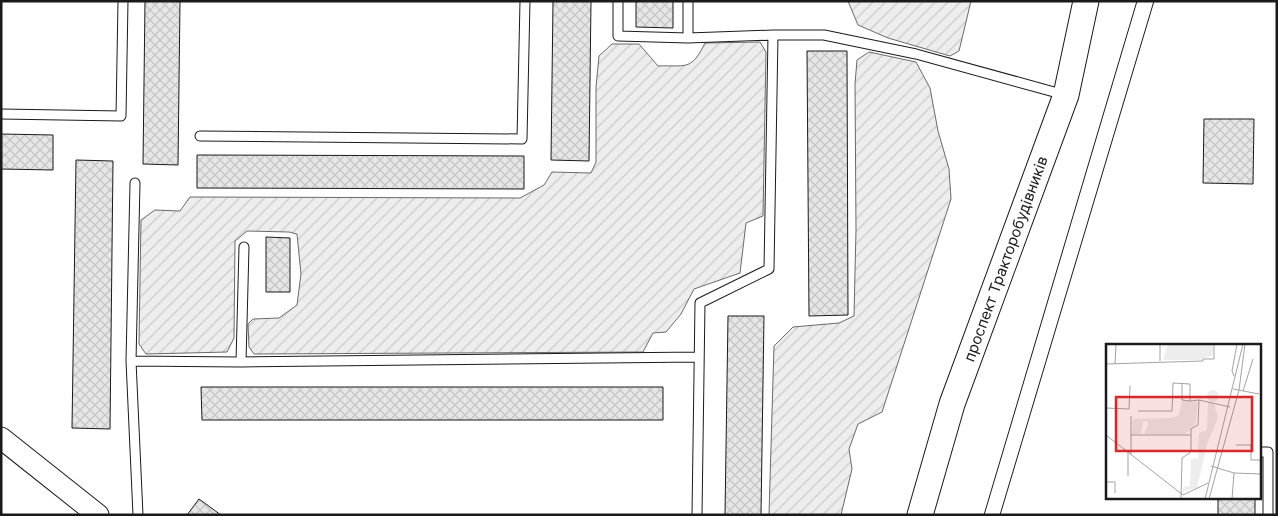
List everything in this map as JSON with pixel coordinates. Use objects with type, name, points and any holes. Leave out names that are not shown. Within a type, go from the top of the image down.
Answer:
[{"type":"main road","name":"проспект Тракторобудівників","points":[[920,515],[952,404],[1066,95],[1086,1]]},
{"type":"street","points":[[1,438],[98,515]]},
{"type":"lane","points":[[1,114],[121,116],[123,1]]},
{"type":"lane","points":[[200,136],[522,138],[524,1]]},
{"type":"lane","points":[[618,1],[618,36],[688,38],[824,35],[916,54],[1066,95]]},
{"type":"lane","points":[[688,1],[688,38]]},
{"type":"lane","points":[[697,515],[700,303],[769,269],[773,35]]},
{"type":"lane","points":[[135,183],[131,361],[138,515]]},
{"type":"lane","points":[[241,362],[244,247]]},
{"type":"lane","points":[[131,361],[241,362],[699,357]]},
{"type":"lane","points":[[1260,452],[1268,452],[1268,515]]},
{"type":"shaded area","points":[[848,1],[971,1],[959,51],[950,56],[888,38],[858,25]]},
{"type":"shaded area","points":[[760,42],[766,52],[763,216],[746,223],[740,273],[694,289],[681,314],[666,332],[653,333],[643,352],[254,354],[249,347],[248,324],[253,319],[279,318],[297,305],[301,274],[297,234],[289,232],[247,231],[235,241],[234,338],[227,352],[146,354],[139,344],[141,220],[155,210],[180,211],[190,197],[520,198],[544,185],[552,172],[591,173],[596,162],[596,87],[599,56],[612,44],[639,44],[658,66],[682,66],[687,65],[696,58],[705,43]]},
{"type":"shaded area","points":[[869,52],[916,62],[930,88],[938,131],[949,169],[951,199],[882,412],[858,424],[849,449],[852,469],[841,515],[769,515],[774,346],[793,327],[839,323],[854,316],[856,230],[855,84],[857,60]]},
{"type":"building","points":[[145,1],[180,1],[178,165],[143,164]]},
{"type":"building","points":[[553,1],[591,1],[589,161],[551,160]]},
{"type":"building","points":[[636,1],[673,1],[673,28],[636,27]]},
{"type":"building","points":[[807,51],[847,51],[848,315],[809,316]]},
{"type":"building","points":[[1204,119],[1254,119],[1253,184],[1203,183]]},
{"type":"building","points":[[1,134],[53,135],[53,170],[1,169]]},
{"type":"building","points":[[197,155],[524,156],[524,189],[197,188]]},
{"type":"building","points":[[76,160],[113,161],[110,429],[72,428]]},
{"type":"building","points":[[266,237],[290,238],[290,292],[266,292]]},
{"type":"building","points":[[728,316],[764,316],[761,515],[725,515]]},
{"type":"building","points":[[201,387],[663,387],[663,420],[202,420]]},
{"type":"building","points":[[1218,498],[1255,498],[1255,515],[1218,515]]},
{"type":"building","points":[[199,499],[221,515],[187,515]]},
{"type":"tram line","points":[[984,515],[1137,1]]},
{"type":"tram line","points":[[1000,515],[1154,1]]}]
